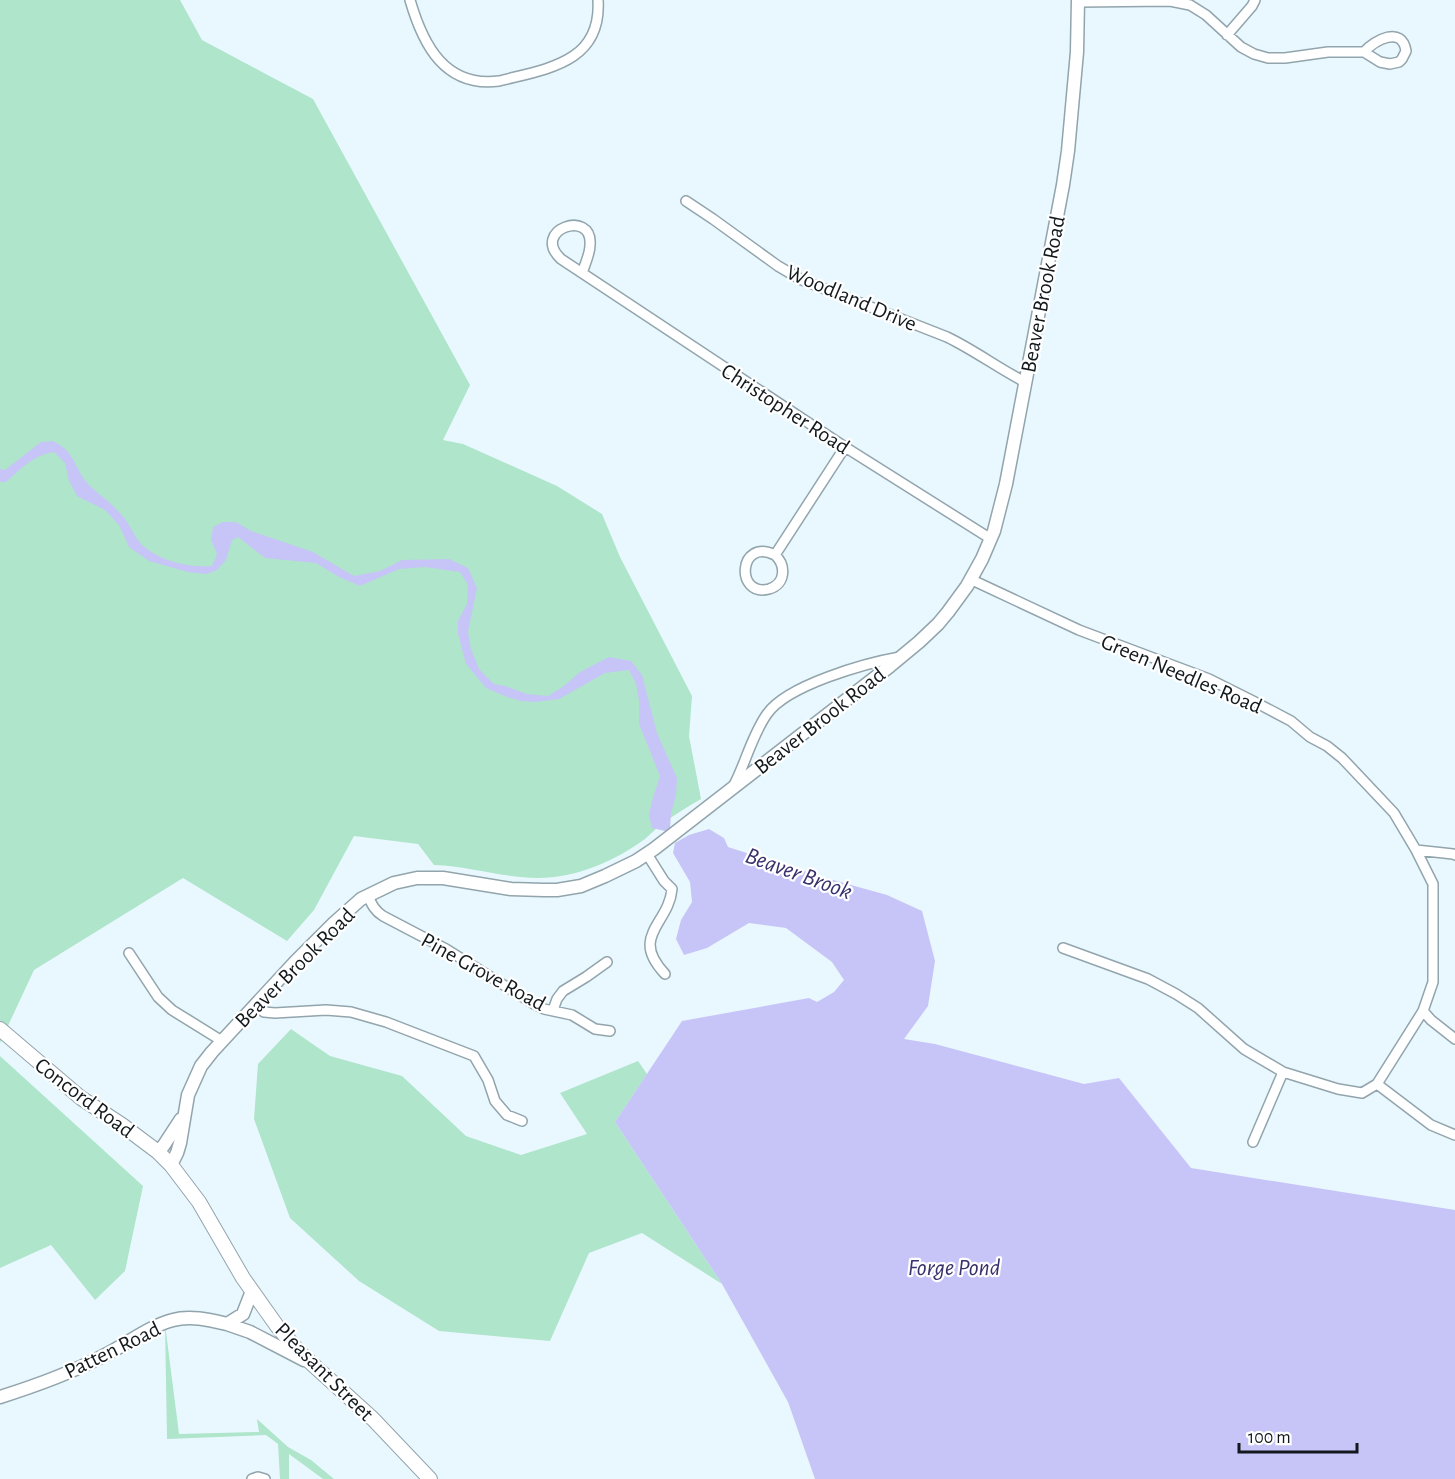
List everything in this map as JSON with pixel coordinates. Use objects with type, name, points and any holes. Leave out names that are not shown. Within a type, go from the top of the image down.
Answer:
[{"type":"main road","name":"Concord Road","points":[[0,1029],[81,1098],[122,1125],[158,1152],[171,1165]]},
{"type":"main road","name":"Pleasant Street","points":[[171,1165],[199,1202],[252,1291],[277,1326],[299,1352],[373,1419],[430,1479]]},
{"type":"street","points":[[410,0],[422,33],[440,61],[454,74],[481,82],[499,81],[555,66],[572,58],[591,38],[598,20],[598,0]]},
{"type":"street","points":[[1227,35],[1255,0]]},
{"type":"street","points":[[1078,1],[1181,3],[1198,9],[1247,51],[1261,57],[1285,58],[1328,52],[1364,52]]},
{"type":"street","name":"Beaver Brook Road","points":[[171,1165],[177,1153],[188,1095],[201,1066],[254,1005],[353,906],[394,883],[417,878],[443,878],[529,890],[557,890],[581,886],[605,876],[650,852],[689,823],[919,642],[938,624],[982,559],[991,539],[1006,484],[1067,154],[1078,36],[1078,1]]},
{"type":"street","name":"Woodland Drive","points":[[686,201],[778,266],[802,280],[947,337],[1025,382]]},
{"type":"street","name":"Christopher Road","points":[[582,273],[591,244],[589,235],[582,228],[569,225],[560,229],[554,237],[553,247],[561,259],[582,273],[845,447],[991,539]]},
{"type":"street","points":[[775,555],[845,447]]},
{"type":"street","points":[[760,552],[775,555],[782,566],[779,583],[767,589],[753,586],[745,574],[748,560],[760,552]]},
{"type":"street","name":"Green Needles Road","points":[[970,579],[1079,630],[1209,680],[1253,700],[1291,721],[1310,737],[1327,746],[1358,774],[1394,813],[1433,884],[1433,982],[1423,1011],[1377,1084]]},
{"type":"street","points":[[731,789],[763,721],[775,705],[792,693],[836,674],[900,657]]},
{"type":"street","points":[[1416,850],[1455,855]]},
{"type":"street","points":[[650,852],[664,881],[672,889],[671,899],[653,929],[651,939],[653,959],[665,974]]},
{"type":"street","name":"Pine Grove Road","points":[[368,896],[378,913],[446,949],[534,1004],[544,1009],[572,1015],[595,1029],[609,1031]]},
{"type":"street","points":[[1062,948],[1148,979],[1198,1008],[1244,1049],[1283,1072],[1338,1089],[1362,1093],[1377,1084],[1431,1125],[1455,1135]]},
{"type":"street","points":[[129,953],[158,997],[172,1010],[222,1041]]},
{"type":"street","points":[[553,1010],[563,991],[607,962]]},
{"type":"street","points":[[254,1005],[264,1011],[275,1013],[326,1010],[351,1012],[386,1022],[474,1056],[488,1080],[495,1101],[507,1115],[522,1121]]},
{"type":"street","points":[[1423,1011],[1455,1039]]},
{"type":"street","points":[[1253,1142],[1283,1072]]},
{"type":"street","name":"Beaver Brook Road","points":[[158,1152],[184,1115]]},
{"type":"street","points":[[227,1324],[243,1314],[252,1291]]},
{"type":"street","name":"Patten Road","points":[[0,1396],[45,1382],[95,1360],[171,1320],[193,1317],[227,1324],[250,1332],[313,1365]]},
{"type":"street","points":[[252,1479],[258,1477],[265,1479]]},
{"type":"green space","points":[[0,0],[180,0],[202,40],[313,99],[470,385],[443,440],[463,444],[557,486],[602,514],[620,557],[692,696],[689,736],[701,799],[660,825],[633,847],[608,861],[567,875],[552,877],[525,877],[434,865],[418,844],[354,836],[314,910],[287,941],[183,878],[34,970],[0,1043]]},
{"type":"green space","points":[[291,1029],[330,1056],[402,1076],[466,1136],[521,1155],[587,1134],[560,1093],[638,1061],[647,1074],[615,1122],[722,1284],[642,1233],[589,1253],[550,1341],[439,1331],[359,1281],[290,1218],[254,1119],[258,1064]]},
{"type":"green space","points":[[0,1056],[143,1186],[125,1271],[95,1300],[51,1245],[0,1268]]},
{"type":"green space","points":[[165,1324],[179,1434],[259,1432],[257,1419],[288,1447],[311,1460],[334,1479],[323,1479],[289,1454],[289,1479],[280,1479],[278,1444],[266,1435],[167,1439]]},
{"type":"water","points":[[53,441],[69,453],[84,479],[121,515],[142,545],[166,559],[193,566],[212,566],[217,554],[211,540],[213,527],[223,522],[236,522],[251,531],[313,552],[354,576],[380,571],[402,560],[449,559],[468,568],[477,588],[468,632],[471,649],[479,669],[494,684],[527,694],[548,696],[580,672],[609,657],[631,661],[642,675],[657,733],[677,778],[670,829],[665,831],[652,828],[649,815],[660,776],[639,724],[636,684],[629,670],[605,673],[559,699],[521,701],[486,688],[466,664],[458,634],[458,621],[467,604],[468,585],[460,572],[425,567],[399,569],[360,586],[316,563],[265,558],[238,537],[232,540],[226,560],[217,570],[207,574],[188,572],[149,561],[129,547],[119,525],[105,510],[77,496],[69,481],[65,463],[54,452],[34,459],[6,482],[0,482],[0,469],[5,470],[41,442]]},
{"type":"water","name":"Forge Pond","points":[[709,829],[724,838],[728,847],[887,895],[922,911],[935,961],[928,1006],[904,1039],[935,1044],[1084,1084],[1119,1078],[1191,1168],[1455,1210],[1455,1479],[815,1479],[788,1402],[722,1284],[615,1122],[682,1021],[809,998],[817,1002],[834,992],[844,980],[832,962],[786,928],[749,923],[707,948],[684,955],[676,939],[681,920],[692,902],[690,882],[673,853],[675,843],[689,835]]},
{"type":"water label","name":"Beaver Brook","points":[[799,873]]}]
